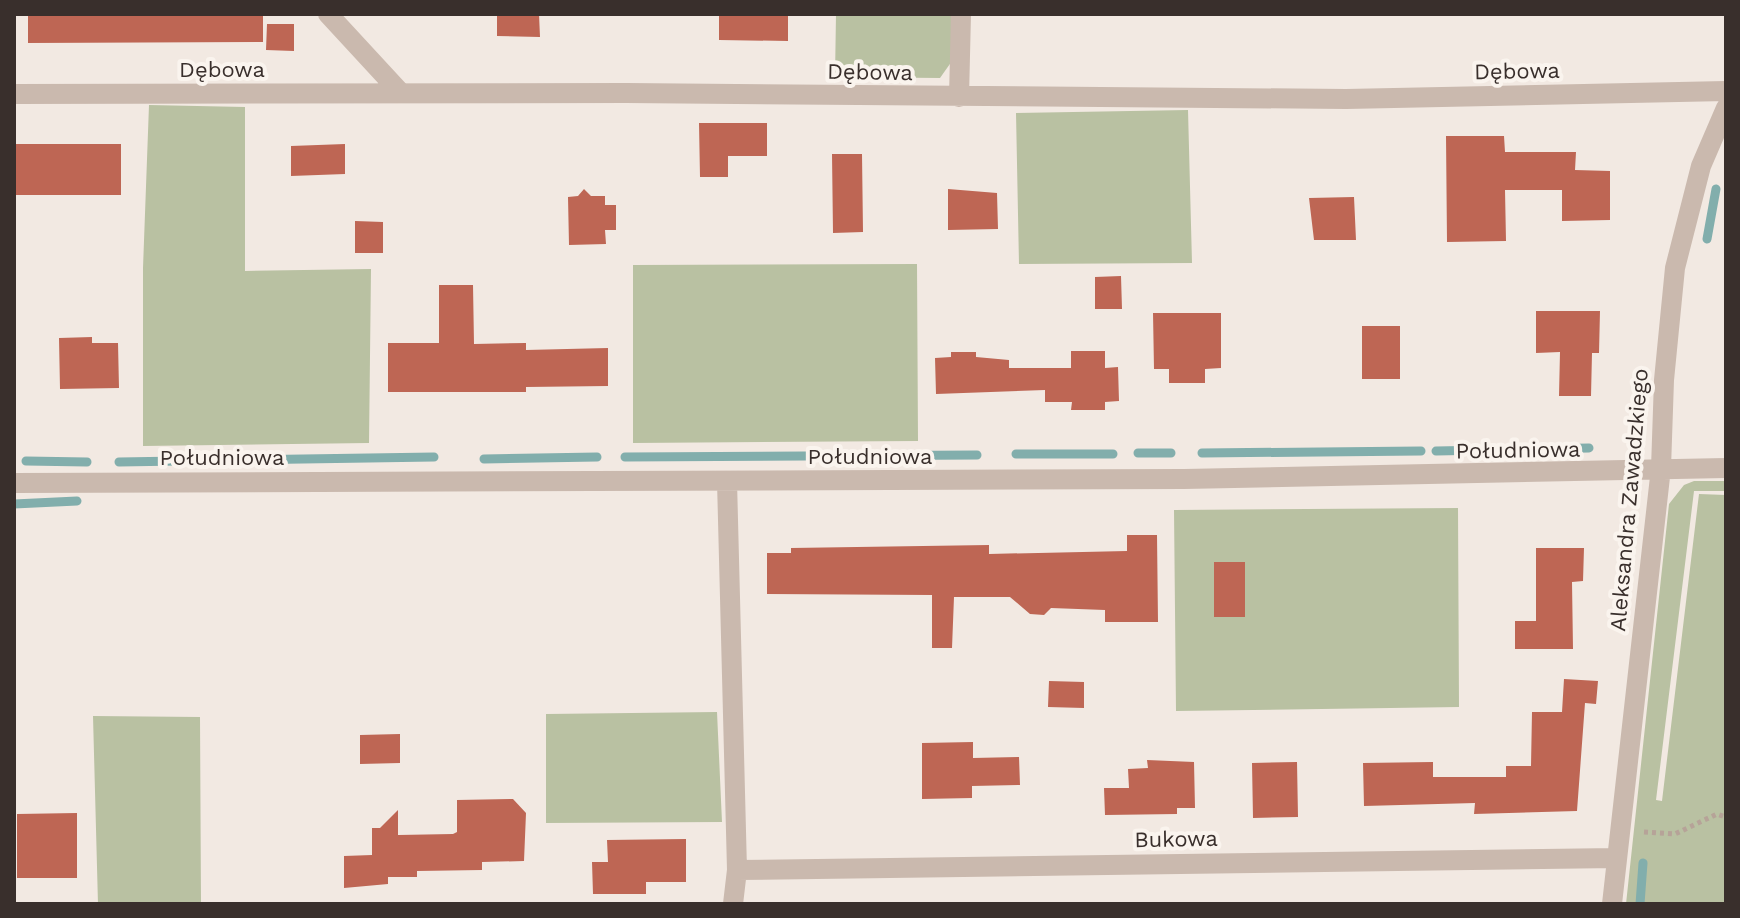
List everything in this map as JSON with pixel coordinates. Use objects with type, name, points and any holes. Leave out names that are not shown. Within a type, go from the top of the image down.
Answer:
[{"type":"street","points":[[328,14],[400,92]]},
{"type":"street","points":[[959,97],[961,14]]},
{"type":"street","name":"Dębowa","points":[[14,94],[400,92],[1346,99],[1726,91]]},
{"type":"street","name":"Aleksandra Zawadzkiego","points":[[1612,904],[1661,468],[1664,380],[1675,268],[1701,166],[1726,108]]},
{"type":"street","name":"Południowa","points":[[14,483],[1434,475],[1726,468]]},
{"type":"street","points":[[727,481],[737,870],[733,904]]},
{"type":"street","name":"Bukowa","points":[[737,870],[1616,858]]},
{"type":"path","points":[[1619,831],[1675,834],[1717,814],[1726,817]]},
{"type":"green space","points":[[836,14],[952,14],[952,61],[940,78],[835,77]]},
{"type":"green space","points":[[149,105],[245,107],[245,271],[371,269],[369,443],[143,446],[143,268]]},
{"type":"green space","points":[[1188,110],[1192,263],[1019,264],[1016,113]]},
{"type":"green space","points":[[917,264],[918,441],[633,443],[633,265]]},
{"type":"green space","points":[[1694,481],[1726,481],[1726,491],[1694,491],[1656,800],[1662,801],[1699,494],[1726,495],[1726,904],[1626,904],[1669,504],[1684,485]]},
{"type":"green space","points":[[1458,508],[1459,707],[1176,711],[1174,510]]},
{"type":"green space","points":[[717,712],[722,822],[546,823],[546,714]]},
{"type":"green space","points":[[93,716],[200,717],[201,904],[98,904]]},
{"type":"building","points":[[28,14],[263,14],[263,42],[28,43]]},
{"type":"building","points":[[497,14],[539,14],[540,37],[497,36]]},
{"type":"building","points":[[719,14],[788,14],[788,41],[719,40]]},
{"type":"building","points":[[267,24],[294,24],[294,51],[266,50]]},
{"type":"building","points":[[699,123],[767,123],[767,156],[728,156],[728,177],[700,177]]},
{"type":"building","points":[[1446,136],[1504,136],[1505,152],[1576,152],[1575,170],[1610,171],[1610,220],[1562,221],[1562,190],[1505,190],[1506,241],[1447,242]]},
{"type":"building","points":[[14,144],[121,144],[121,195],[14,195]]},
{"type":"building","points":[[345,144],[345,174],[291,176],[291,146]]},
{"type":"building","points":[[832,154],[862,154],[863,232],[833,233]]},
{"type":"building","points":[[584,189],[591,196],[605,196],[605,205],[616,205],[616,230],[605,230],[606,244],[569,245],[568,197],[578,196]]},
{"type":"building","points":[[948,189],[997,193],[998,229],[948,230]]},
{"type":"building","points":[[1354,197],[1356,240],[1314,240],[1309,198]]},
{"type":"building","points":[[355,221],[383,222],[383,253],[355,253]]},
{"type":"building","points":[[1121,276],[1122,309],[1095,309],[1095,277]]},
{"type":"building","points":[[439,285],[473,285],[474,344],[526,343],[526,350],[608,348],[608,386],[526,387],[526,392],[388,392],[388,343],[439,343]]},
{"type":"building","points":[[1536,311],[1600,311],[1599,353],[1592,353],[1591,396],[1559,396],[1560,352],[1536,353]]},
{"type":"building","points":[[1153,313],[1221,313],[1221,368],[1205,369],[1205,383],[1169,383],[1169,369],[1154,369]]},
{"type":"building","points":[[1362,326],[1400,326],[1400,379],[1362,379]]},
{"type":"building","points":[[92,337],[92,343],[118,343],[119,388],[60,389],[59,338]]},
{"type":"building","points":[[1071,351],[1105,351],[1105,368],[1118,367],[1119,401],[1105,402],[1105,410],[1071,410],[1072,402],[1045,402],[1045,390],[936,394],[935,358],[951,357],[951,352],[976,352],[976,357],[1009,360],[1009,368],[1071,368]]},
{"type":"building","points":[[1127,535],[1157,535],[1158,622],[1105,622],[1105,610],[1051,608],[1044,615],[1030,614],[1010,597],[954,597],[952,648],[932,648],[932,595],[767,594],[767,553],[791,553],[791,548],[989,545],[989,554],[1127,551]]},
{"type":"building","points":[[1536,548],[1584,548],[1583,581],[1572,582],[1573,649],[1515,649],[1515,621],[1536,621]]},
{"type":"building","points":[[1214,562],[1245,562],[1245,617],[1214,617]]},
{"type":"building","points":[[1564,679],[1598,681],[1596,704],[1585,703],[1577,811],[1474,814],[1475,803],[1364,806],[1363,763],[1433,762],[1433,777],[1506,777],[1506,766],[1531,766],[1532,712],[1562,712]]},
{"type":"building","points":[[1049,681],[1084,682],[1084,708],[1048,707]]},
{"type":"building","points":[[400,734],[400,763],[360,764],[360,735]]},
{"type":"building","points":[[973,742],[973,758],[1019,757],[1020,785],[972,786],[972,798],[922,799],[922,743]]},
{"type":"building","points":[[1147,760],[1194,762],[1195,808],[1177,808],[1177,814],[1105,815],[1104,788],[1129,788],[1128,769],[1148,768]]},
{"type":"building","points":[[1297,762],[1298,817],[1253,818],[1252,763]]},
{"type":"building","points":[[513,799],[526,813],[524,861],[482,862],[482,870],[417,871],[417,877],[388,877],[388,884],[344,888],[344,856],[372,855],[372,828],[380,828],[398,810],[398,835],[453,834],[457,832],[457,800]]},
{"type":"building","points":[[77,813],[77,878],[17,878],[17,814]]},
{"type":"building","points":[[686,839],[686,882],[646,882],[646,894],[593,894],[592,862],[608,862],[607,840]]},
{"type":"waterway","points":[[1707,239],[1716,189]]},
{"type":"waterway","points":[[1436,451],[1589,448]]},
{"type":"waterway","points":[[1202,453],[1421,451]]},
{"type":"waterway","points":[[1138,453],[1171,453]]},
{"type":"waterway","points":[[1016,454],[1113,454]]},
{"type":"waterway","points":[[625,457],[977,455]]},
{"type":"waterway","points":[[119,462],[434,457]]},
{"type":"waterway","points":[[484,459],[597,457]]},
{"type":"waterway","points":[[26,461],[87,462]]},
{"type":"waterway","points":[[14,504],[77,501]]},
{"type":"waterway","points":[[1640,904],[1643,863]]}]
